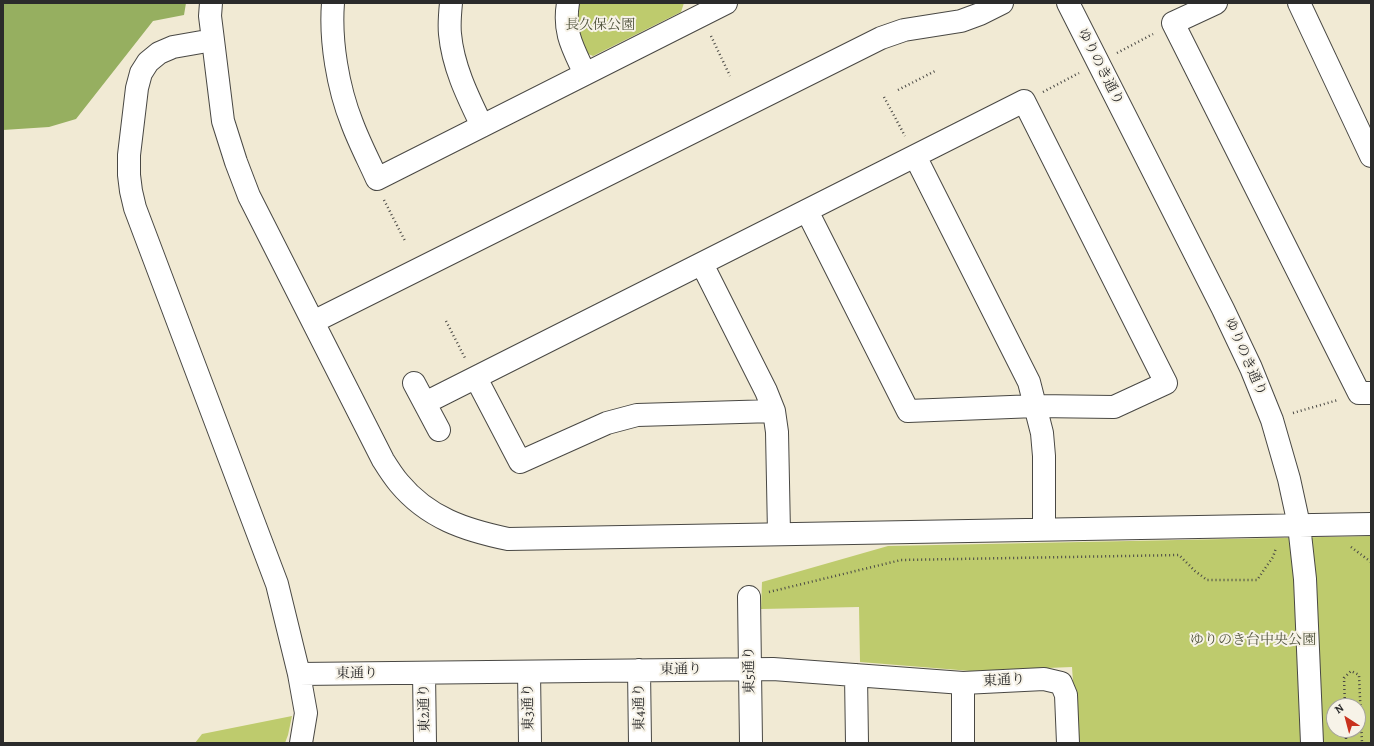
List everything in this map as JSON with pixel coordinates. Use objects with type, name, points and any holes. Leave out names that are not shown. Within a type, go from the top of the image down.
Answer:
[{"type":"street","points":[[211,3],[210,16],[223,121],[249,196],[383,460],[399,483],[418,502],[434,514],[456,525],[479,533],[508,539],[1371,524]]},
{"type":"street","points":[[333,3],[332,15],[334,45],[344,100],[352,123],[377,179],[586,74],[710,8]]},
{"type":"street","points":[[451,3],[450,34],[455,61],[462,84],[482,126]]},
{"type":"street","points":[[568,3],[566,23],[570,41],[586,74]]},
{"type":"street","points":[[313,322],[881,38],[904,30],[961,21],[980,14],[1002,3]]},
{"type":"street","name":"ゆりのき通り","points":[[1068,3],[1223,308],[1251,368],[1272,420],[1289,480],[1299,525],[1305,579],[1312,743]]},
{"type":"street","points":[[1216,3],[1174,24],[1365,393]]},
{"type":"street","points":[[1299,3],[1371,156]]},
{"type":"street","points":[[213,40],[172,47],[159,53],[148,62],[141,73],[137,88],[129,155],[131,191],[135,208],[277,584],[299,674],[306,713],[301,743]]},
{"type":"street","points":[[425,403],[1024,101],[1166,383],[1114,407],[1036,406],[908,412],[807,211]]},
{"type":"street","points":[[915,156],[1029,382],[1042,433],[1044,456],[1044,529]]},
{"type":"street","points":[[702,264],[766,391],[774,412],[777,432],[779,534]]},
{"type":"street","points":[[476,378],[520,462],[607,423],[638,415],[774,412]]},
{"type":"street","points":[[414,382],[439,430]]},
{"type":"street","name":"東5通り","points":[[749,597],[751,743]]},
{"type":"street","name":"東通り","points":[[299,674],[773,669],[963,683],[1044,679],[1061,682],[1066,695],[1068,743]]},
{"type":"street","name":"東4通り","points":[[639,670],[640,743]]},
{"type":"street","name":"東3通り","points":[[529,672],[530,743]]},
{"type":"street","name":"東2通り","points":[[424,673],[425,743]]},
{"type":"street","points":[[856,675],[857,743]]},
{"type":"street","points":[[963,683],[963,743]]},
{"type":"path","points":[[710,8],[730,76]]},
{"type":"path","points":[[1024,101],[1145,38]]},
{"type":"path","points":[[898,90],[938,70]]},
{"type":"path","points":[[884,97],[915,156]]},
{"type":"path","points":[[377,179],[378,188],[405,241]]},
{"type":"path","points":[[446,321],[476,378]]},
{"type":"path","points":[[1272,420],[1365,393]]},
{"type":"path","points":[[749,597],[901,560],[1179,555],[1195,571],[1207,580],[1257,580],[1273,557],[1277,544]]},
{"type":"path","points":[[1348,545],[1371,562]]},
{"type":"path","points":[[1345,698],[1344,678],[1351,671],[1359,675],[1360,698]]},
{"type":"green space","points":[[3,3],[186,3],[184,15],[153,21],[76,119],[49,127],[3,130]]},
{"type":"green space","name":"長久保公園","points":[[578,3],[684,3],[681,12],[593,56],[586,53],[576,29]]},
{"type":"green space","name":"ゆりのき台中央公園","points":[[1371,536],[1371,743],[1077,743],[1072,667],[971,671],[860,662],[859,607],[761,609],[762,582],[888,546]]},
{"type":"green space","points":[[292,716],[285,743],[195,743],[202,734]]}]
